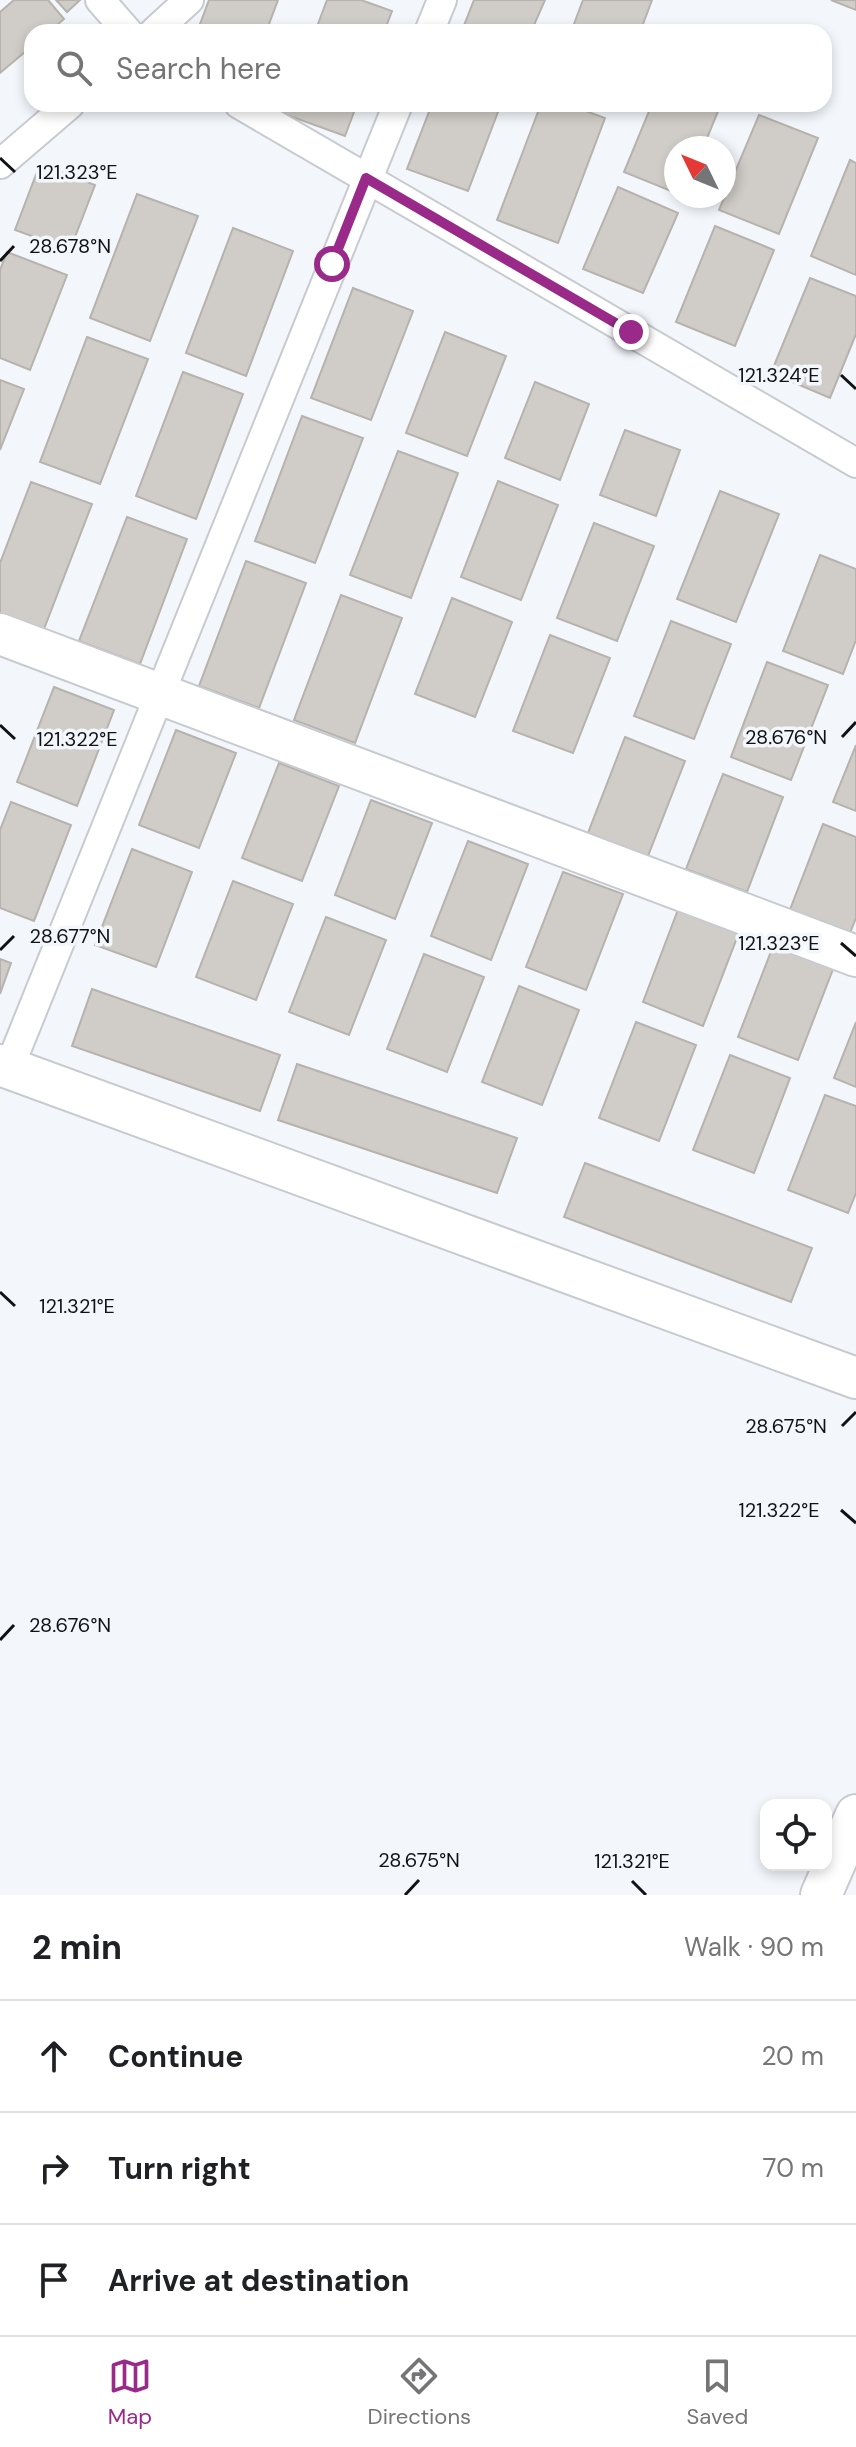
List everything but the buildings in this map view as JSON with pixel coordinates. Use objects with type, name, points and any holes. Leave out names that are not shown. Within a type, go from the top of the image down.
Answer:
[{"type":"street","points":[[100,0],[121,24]]},
{"type":"street","points":[[163,24],[189,0]]},
{"type":"street","points":[[432,24],[442,0]]},
{"type":"street","points":[[0,164],[61,112]]},
{"type":"street","points":[[253,112],[856,463]]},
{"type":"street","points":[[395,112],[161,694],[4,1067],[856,1378]]},
{"type":"street","points":[[0,634],[856,956]]},
{"type":"street","points":[[821,1895],[856,1815]]},
{"type":"route","points":[[332,264],[366,178],[631,332]]}]
